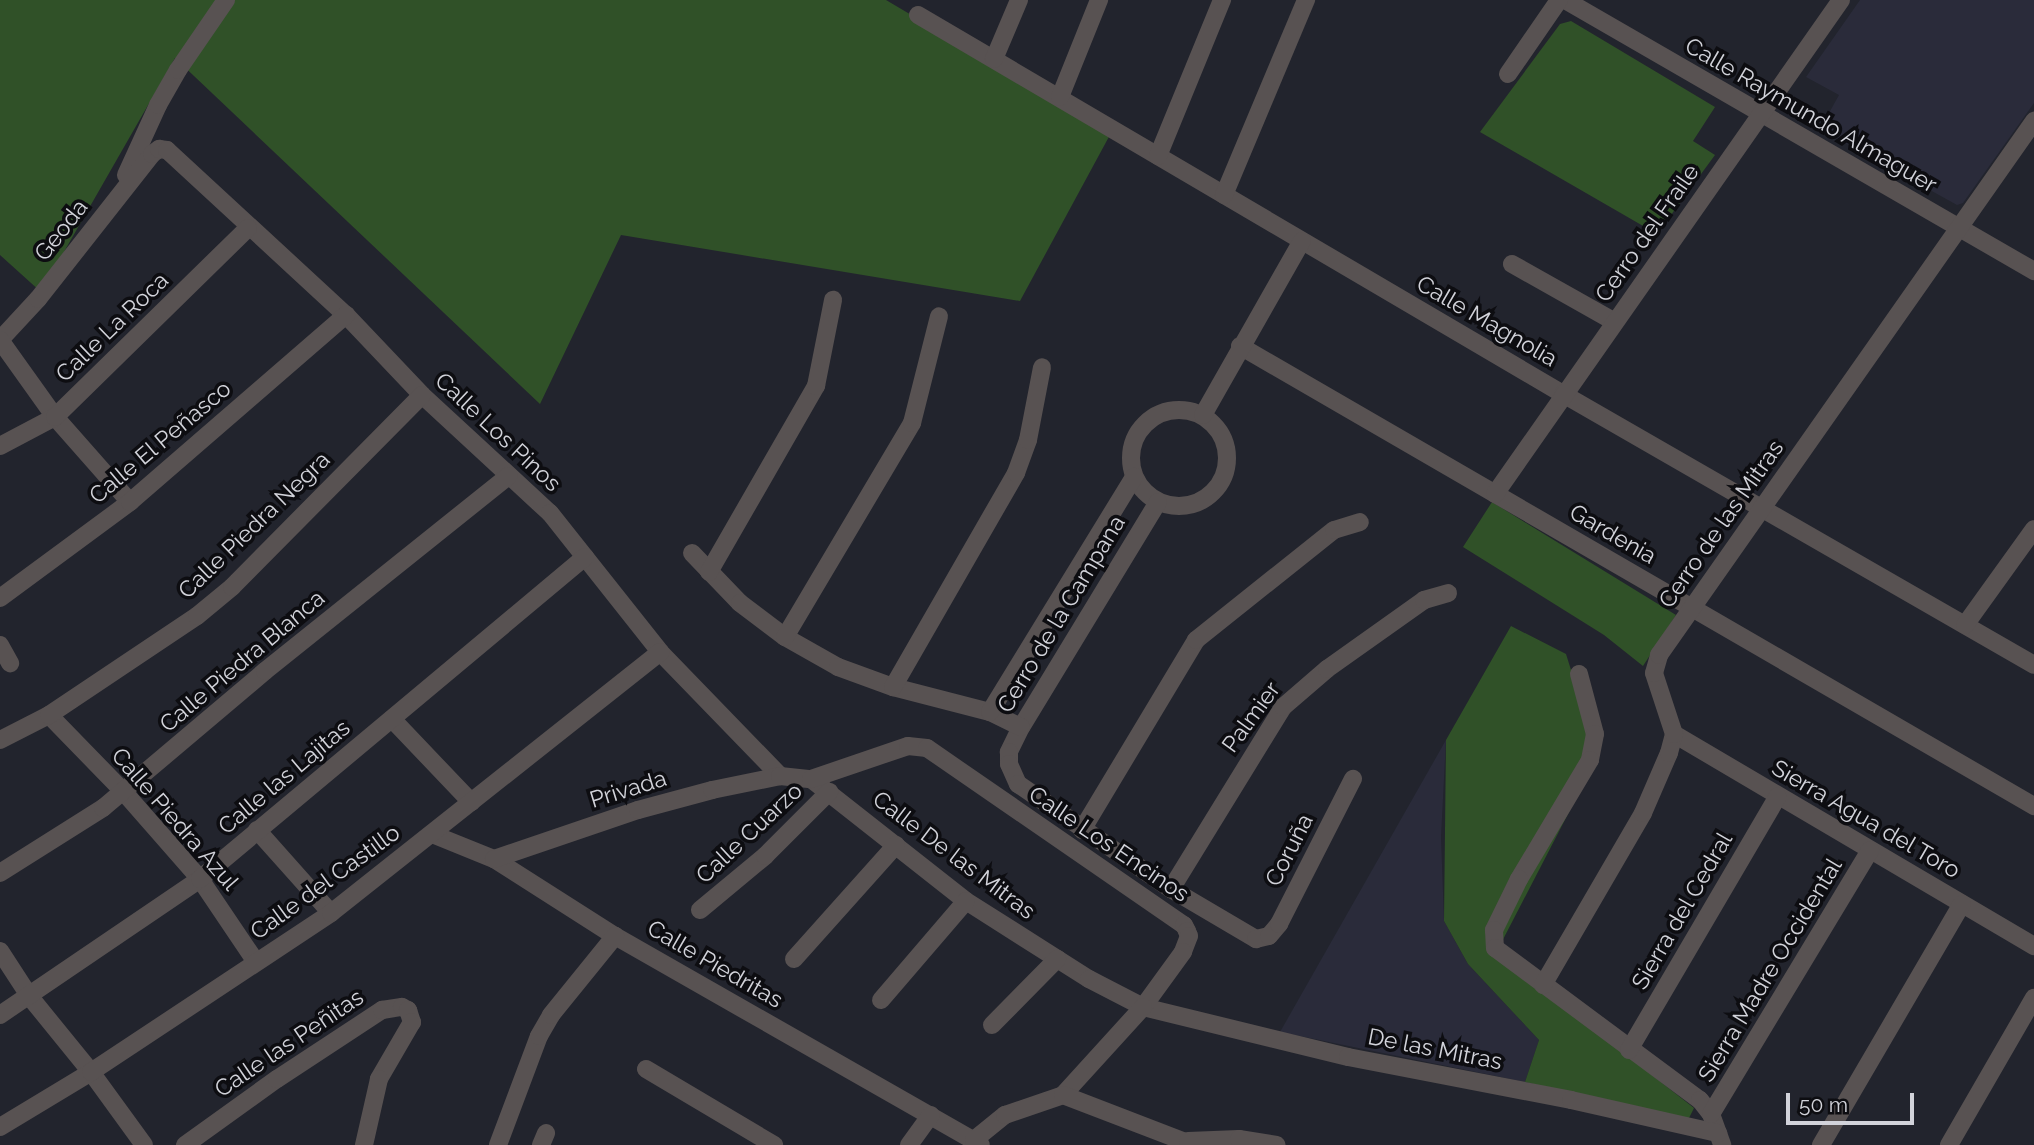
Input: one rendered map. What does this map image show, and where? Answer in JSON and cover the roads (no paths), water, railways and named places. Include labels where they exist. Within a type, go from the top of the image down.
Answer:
[{"type":"street","points":[[115,201],[158,105],[226,0]]},
{"type":"street","points":[[994,59],[1019,0]]},
{"type":"street","points":[[1060,97],[1099,0]]},
{"type":"street","points":[[1158,156],[1222,0]]},
{"type":"street","points":[[1224,195],[1306,0]]},
{"type":"street","points":[[1508,74],[1559,0]]},
{"type":"street","name":"Calle Raymundo Almaguer","points":[[1565,0],[2034,271]]},
{"type":"street","name":"Cerro del Fraile","points":[[1495,494],[1841,0]]},
{"type":"street","name":"Calle Magnolia","points":[[918,15],[1563,394],[2034,664]]},
{"type":"street","name":"Cerro de las Mitras","points":[[1674,734],[1656,684],[1655,666],[1692,609],[2034,121]]},
{"type":"street","name":"Geoda","points":[[0,340],[38,299],[159,149]]},
{"type":"street","name":"Calle Los Pinos","points":[[159,149],[173,154],[248,228],[346,315],[422,395],[550,513],[660,652],[780,776]]},
{"type":"street","name":"Calle La Roca","points":[[0,446],[55,417],[248,228]]},
{"type":"street","points":[[1203,415],[1302,241]]},
{"type":"street","points":[[1512,264],[1615,322]]},
{"type":"street","points":[[709,572],[816,386],[833,300]]},
{"type":"street","name":"Calle El Peñasco","points":[[0,598],[130,502],[346,315]]},
{"type":"street","points":[[785,637],[912,423],[939,316]]},
{"type":"street","points":[[0,340],[55,417],[130,502]]},
{"type":"street","name":"Gardenia","points":[[1240,346],[2034,806]]},
{"type":"street","points":[[893,687],[1016,473],[1028,440],[1042,367]]},
{"type":"street","name":"Calle Piedra Negra","points":[[0,740],[49,715],[197,616],[232,587],[422,395]]},
{"type":"street","points":[[1172,410],[1190,410],[1203,415],[1219,430],[1226,446],[1227,464],[1221,482],[1210,495],[1194,504],[1176,507],[1158,502],[1144,492],[1134,477],[1130,460],[1133,442],[1142,427],[1155,415],[1172,410]]},
{"type":"street","name":"Calle Piedra Blanca","points":[[0,873],[103,808],[265,671],[508,476]]},
{"type":"street","points":[[990,712],[1134,477]]},
{"type":"street","name":"Cerro de la Campana","points":[[1082,830],[1018,784],[1009,764],[1009,752],[1021,727],[1158,502]]},
{"type":"street","points":[[1171,889],[1082,830],[1196,640],[1334,530],[1360,522]]},
{"type":"street","points":[[1965,625],[2034,529]]},
{"type":"street","points":[[692,553],[740,603],[785,637],[838,667],[893,687],[990,712],[1021,727]]},
{"type":"street","name":"Calle las Lajitas","points":[[0,1015],[30,997],[200,878],[585,557]]},
{"type":"street","name":"Palmier","points":[[1171,889],[1283,707],[1327,669],[1424,600],[1448,593]]},
{"type":"street","points":[[0,645],[10,663]]},
{"type":"street","name":"Calle del Castillo","points":[[0,1127],[91,1072],[331,913],[660,652]]},
{"type":"street","points":[[1579,674],[1595,734],[1594,747],[1584,774],[1519,879],[1498,921],[1493,940],[1503,957],[1700,1100],[1711,1114],[1720,1139]]},
{"type":"street","name":"Calle Piedra Azul","points":[[49,715],[123,791],[200,878],[256,962]]},
{"type":"street","points":[[393,719],[471,802]]},
{"type":"street","points":[[1543,985],[1643,813],[1666,761],[1674,734]]},
{"type":"street","name":"Sierra Agua del Toro","points":[[1674,734],[1962,904],[2032,940]]},
{"type":"street","name":"Calle Los Encinos","points":[[811,779],[908,746],[927,748],[1185,925],[1189,936],[1187,944],[1143,1007],[1063,1095]]},
{"type":"street","name":"Privada","points":[[494,859],[665,802],[780,776],[811,779]]},
{"type":"street","name":"Calle De las Mitras","points":[[811,779],[966,901],[1057,959],[1143,1007]]},
{"type":"street","name":"Coruña","points":[[1171,889],[1241,933],[1263,939],[1279,924],[1353,779]]},
{"type":"street","name":"Calle Cuarzo","points":[[700,910],[765,856],[830,792]]},
{"type":"street","name":"Sierra del Cedral","points":[[1629,1050],[1778,796]]},
{"type":"street","points":[[257,830],[331,913]]},
{"type":"street","name":"Calle Piedritas","points":[[432,834],[494,859],[615,936],[978,1143],[1005,1115],[1063,1095]]},
{"type":"street","points":[[794,958],[896,845]]},
{"type":"street","points":[[523,878],[530,847]]},
{"type":"street","name":"Sierra Madre Occidental","points":[[1711,1114],[1870,850]]},
{"type":"street","points":[[881,1000],[966,901]]},
{"type":"street","points":[[1821,1145],[1962,904]]},
{"type":"street","points":[[498,1145],[539,1036],[551,1015],[615,936]]},
{"type":"street","points":[[0,951],[30,997],[91,1072],[144,1145]]},
{"type":"street","points":[[992,1025],[1057,959]]},
{"type":"street","points":[[1949,1145],[2034,998]]},
{"type":"street","name":"Calle las Peñitas","points":[[185,1145],[276,1079],[382,1010],[402,1007],[408,1010],[412,1021],[379,1079],[364,1145]]},
{"type":"street","name":"De las Mitras","points":[[1143,1007],[1348,1058],[1571,1100],[1720,1139]]},
{"type":"street","points":[[646,1069],[774,1145]]},
{"type":"street","points":[[1063,1095],[1191,1143],[1256,1140],[1278,1145]]},
{"type":"street","points":[[909,1145],[931,1115]]}]
